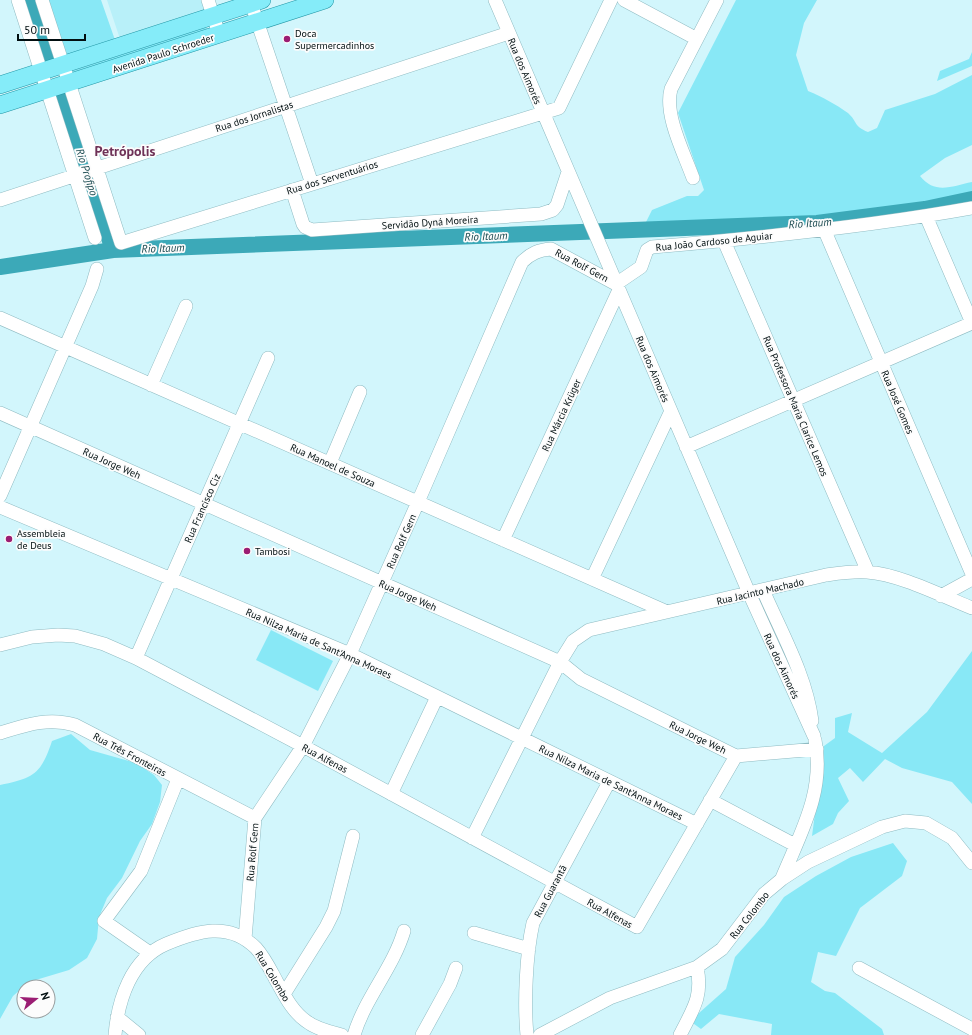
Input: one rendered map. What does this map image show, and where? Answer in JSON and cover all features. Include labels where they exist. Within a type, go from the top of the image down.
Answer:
[{"type":"main road","name":"Avenida Paulo Schroeder","points":[[0,105],[325,0]]},
{"type":"main road","name":"Avenida Paulo Schroeder","points":[[0,85],[63,65],[211,8],[257,2]]},
{"type":"street","points":[[18,0],[96,238]]},
{"type":"street","points":[[42,0],[97,168]]},
{"type":"street","name":"Rua dos Aimorés","points":[[495,0],[749,593],[816,742]]},
{"type":"street","name":"Rua dos Serventuários","points":[[97,168],[121,242],[559,108],[611,0]]},
{"type":"street","points":[[624,0],[697,39]]},
{"type":"street","points":[[693,178],[671,117],[669,98],[671,89],[717,0]]},
{"type":"street","points":[[257,2],[257,22],[312,184]]},
{"type":"street","points":[[211,8],[219,34]]},
{"type":"street","name":"Rua dos Jornalistas","points":[[0,200],[509,33]]},
{"type":"street","name":"Servidão Dyná Moreira","points":[[292,190],[305,227],[312,230],[320,230],[542,214],[553,210],[557,205],[568,172]]},
{"type":"street","name":"Rua João Cardoso de Aguiar","points":[[618,287],[641,267],[647,250],[652,246],[724,241],[926,216],[972,208]]},
{"type":"street","points":[[686,447],[972,323],[926,216]]},
{"type":"street","name":"Rua José Gomes","points":[[824,229],[972,574]]},
{"type":"street","name":"Rua Professora Maria Clarice Lemos","points":[[724,241],[868,572]]},
{"type":"street","name":"Rua Rolf Gern","points":[[245,939],[255,818],[303,746],[350,654],[522,262],[535,252],[550,249],[618,287]]},
{"type":"street","points":[[0,496],[66,347],[92,286],[97,269]]},
{"type":"street","name":"Rua Márcia Krüger","points":[[503,540],[618,287]]},
{"type":"street","points":[[151,385],[186,306]]},
{"type":"street","name":"Rua Manoel de Souza","points":[[0,318],[667,612]]},
{"type":"street","name":"Rua Francisco Ciz","points":[[136,658],[268,358]]},
{"type":"street","points":[[330,463],[360,392]]},
{"type":"street","points":[[592,579],[671,411]]},
{"type":"street","name":"Rua Jorge Weh","points":[[0,413],[560,662],[581,679],[736,756],[816,742]]},
{"type":"street","name":"Rua Nilza Maria de Sant'Anna Moraes","points":[[0,507],[350,654],[697,824]]},
{"type":"street","name":"Rua Jacinto Machado","points":[[472,838],[560,662],[573,641],[589,630],[826,575],[868,572],[899,580],[972,608]]},
{"type":"street","points":[[941,596],[972,579]]},
{"type":"street","name":"Rua dos Aimorés","points":[[763,590],[801,676],[808,696],[816,742],[816,785],[811,806],[806,824],[782,879]]},
{"type":"street","name":"Rua Alfenas","points":[[0,645],[32,637],[58,635],[75,636],[104,644],[136,658],[303,746],[637,927],[697,824]]},
{"type":"street","points":[[391,794],[437,697]]},
{"type":"street","name":"Rua Três Fronteiras","points":[[0,733],[34,722],[64,722],[75,725],[255,818]]},
{"type":"street","points":[[697,824],[736,756]]},
{"type":"street","points":[[150,952],[104,921],[141,871],[178,779]]},
{"type":"street","name":"Rua Guarantã","points":[[527,1035],[526,1008],[529,949],[533,923],[609,782]]},
{"type":"street","points":[[710,800],[796,845]]},
{"type":"street","name":"Rua Colombo","points":[[540,1035],[610,998],[697,967],[722,949],[764,894],[782,879],[808,862],[882,827],[905,821],[926,824],[944,832],[959,845],[972,863]]},
{"type":"street","points":[[284,994],[326,927],[334,911],[353,836]]},
{"type":"street","name":"Rua Colombo","points":[[115,1035],[117,1017],[129,981],[142,960],[150,952],[184,936],[206,930],[229,933],[245,939],[257,949],[264,958],[290,1005],[306,1021],[322,1030],[342,1035]]},
{"type":"street","points":[[354,1035],[359,1020],[399,946],[404,931]]},
{"type":"street","points":[[474,933],[529,949]]},
{"type":"street","points":[[680,1035],[700,991],[697,967]]},
{"type":"street","points":[[422,1035],[450,984],[456,968]]},
{"type":"street","points":[[859,968],[972,1029]]},
{"type":"street","points":[[117,1017],[139,1035]]},
{"type":"shaded area","points":[[44,0],[101,0],[115,40],[67,55],[61,53]]},
{"type":"shaded area","points":[[107,0],[202,0],[207,11],[120,39]]},
{"type":"shaded area","points":[[736,0],[817,0],[804,23],[796,55],[808,91],[829,101],[848,113],[860,128],[868,132],[877,128],[885,110],[935,94],[972,75],[972,145],[945,158],[920,176],[932,186],[944,188],[972,182],[972,196],[897,209],[796,221],[746,224],[671,225],[668,222],[645,224],[652,210],[687,196],[698,196],[704,190],[678,113]]},
{"type":"shaded area","points":[[205,27],[209,30],[73,75],[72,71]]},
{"type":"shaded area","points":[[972,52],[972,66],[937,81],[940,71],[969,59]]},
{"type":"shaded area","points":[[271,630],[333,661],[318,691],[256,660]]},
{"type":"shaded area","points":[[972,651],[972,804],[952,782],[902,768],[885,759],[863,782],[850,768],[838,778],[849,801],[838,813],[833,824],[812,836],[824,746],[835,738],[835,718],[852,713],[848,732],[882,753],[927,712]]},
{"type":"shaded area","points":[[71,734],[90,750],[136,763],[154,775],[162,785],[160,802],[152,824],[140,841],[122,878],[107,898],[99,917],[97,939],[87,958],[69,970],[39,979],[16,979],[16,993],[0,1019],[0,785],[21,780],[35,773],[44,761],[52,741]]},
{"type":"shaded area","points":[[893,843],[907,861],[902,876],[860,908],[836,956],[818,952],[811,982],[825,991],[835,993],[882,1029],[884,1035],[771,1035],[772,1024],[719,1014],[701,1029],[690,1021],[726,989],[735,957],[764,925],[784,897],[816,876],[851,857]]},
{"type":"waterway","name":"Rio Profipo","points":[[31,0],[51,60]]},
{"type":"waterway","name":"Rio Profipo","points":[[61,93],[113,250]]},
{"type":"waterway","name":"Rio Itaum","points":[[0,267],[113,250],[817,223],[925,209],[972,199]]},
{"type":"place","name":"Doca Supermercadinhos","points":[[287,39]]},
{"type":"place","name":"Assembleia de Deus","points":[[9,539]]},
{"type":"place","name":"Tambosi","points":[[247,551]]},
{"type":"district","name":"Petrópolis","points":[[125,151]]}]
